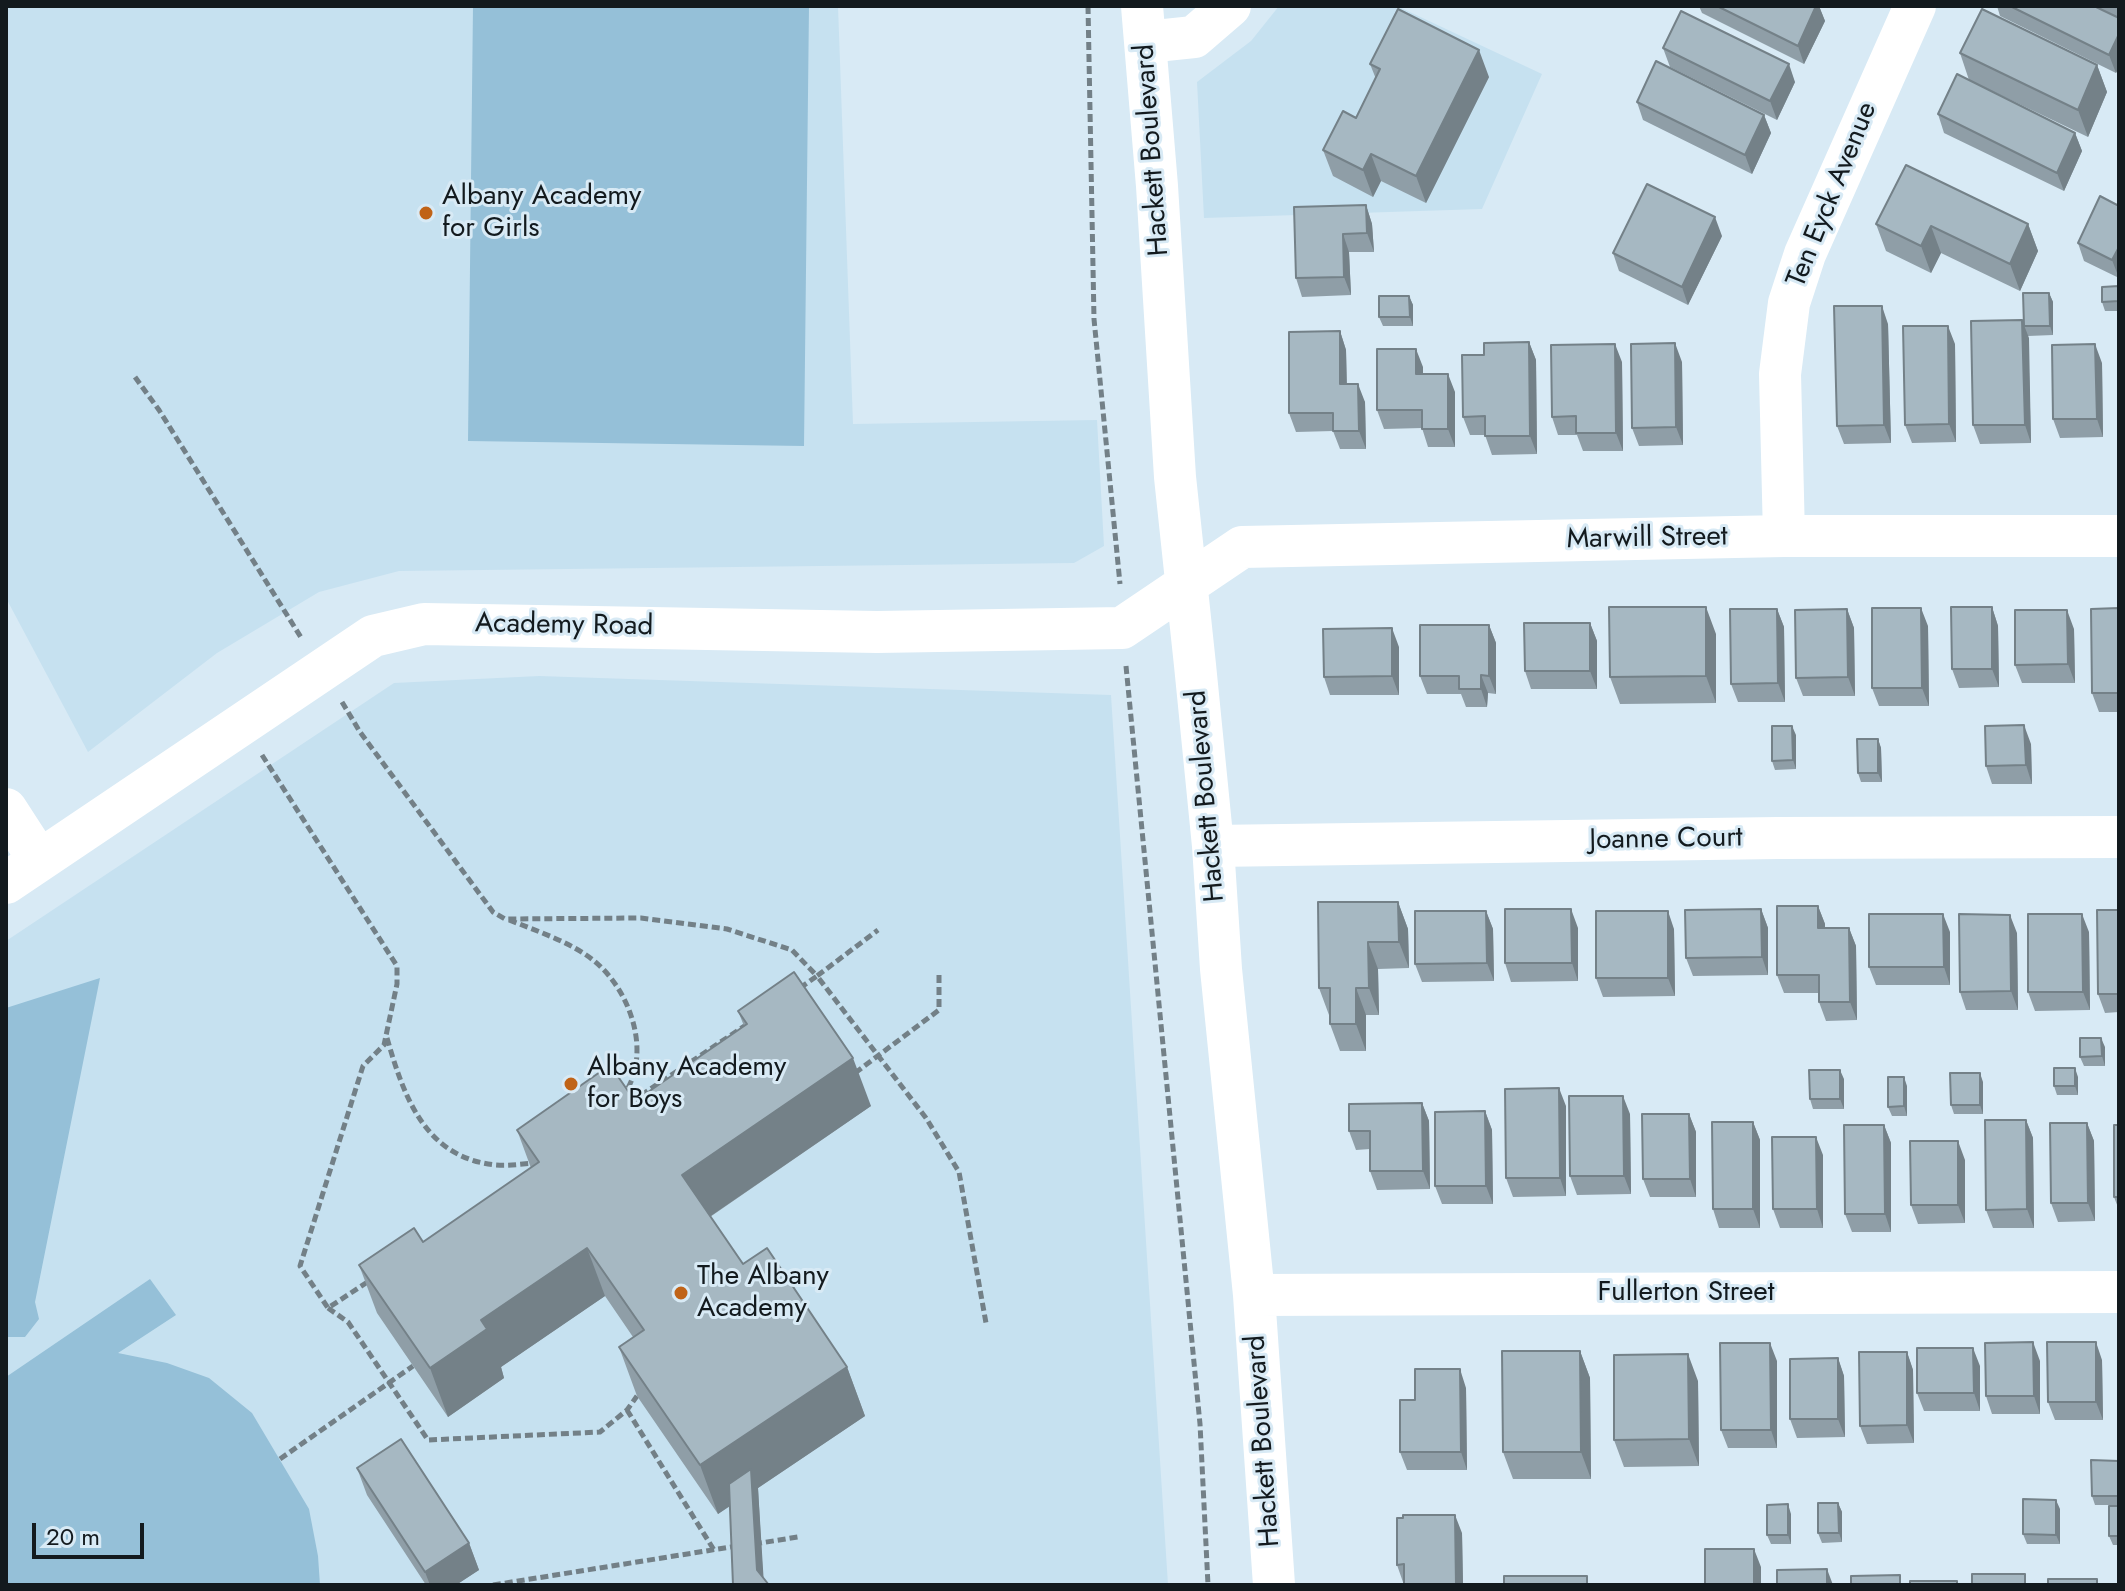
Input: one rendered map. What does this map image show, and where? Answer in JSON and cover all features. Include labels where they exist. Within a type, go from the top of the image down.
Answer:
[{"type":"street","points":[[1144,24],[1194,37],[1230,6]]},
{"type":"street","name":"Ten Eyck Avenue","points":[[1784,536],[1780,374],[1789,303],[1805,254],[1915,6]]},
{"type":"street","name":"Hackett Boulevard","points":[[1144,24],[1175,477],[1254,1295],[1274,1585]]},
{"type":"street","name":"Marwill Street","points":[[1186,586],[1242,547],[1784,536],[2119,536]]},
{"type":"street","points":[[1122,628],[1186,586]]},
{"type":"street","name":"Academy Road","points":[[23,872],[373,636],[424,624],[877,632],[1122,628]]},
{"type":"street","points":[[6,809],[23,872]]},
{"type":"street","name":"Joanne Court","points":[[1213,846],[2119,837]]},
{"type":"street","name":"Fullerton Street","points":[[1254,1295],[2119,1292]]},
{"type":"path","points":[[1088,6],[1094,319],[1200,1424],[1208,1585]]},
{"type":"path","points":[[135,377],[159,410],[360,732],[493,912],[541,932],[593,960],[622,992],[637,1037],[632,1082],[619,1107],[752,1020]]},
{"type":"path","points":[[242,724],[397,966],[397,984],[384,1045],[363,1066],[300,1266],[328,1308],[348,1322],[428,1440],[600,1432],[627,1410],[637,1396]]},
{"type":"path","points":[[505,919],[641,918],[727,929],[792,950],[817,976],[926,1118],[959,1172],[986,1323]]},
{"type":"path","points":[[791,994],[878,930]]},
{"type":"path","points":[[851,1076],[939,1010],[939,972]]},
{"type":"path","points":[[386,1034],[412,1112],[436,1140],[465,1157],[496,1165],[543,1163],[530,1171]]},
{"type":"path","points":[[328,1308],[378,1274]]},
{"type":"path","points":[[280,1459],[413,1366]]},
{"type":"path","points":[[627,1410],[714,1550]]},
{"type":"path","points":[[493,1585],[798,1537]]},
{"type":"shaded area","name":"Albany Academy for Girls","points":[[6,6],[838,6],[853,424],[1097,420],[1104,546],[1074,563],[399,571],[319,592],[217,653],[88,752],[6,598]]},
{"type":"shaded area","points":[[473,6],[809,6],[804,446],[468,441]]},
{"type":"shaded area","points":[[1279,6],[1397,6],[1542,74],[1482,209],[1204,218],[1197,82],[1251,41]]},
{"type":"shaded area","name":"Albany Academy for Boys","points":[[539,676],[1111,695],[1168,1585],[6,1585],[6,941],[394,683]]},
{"type":"shaded area","points":[[100,978],[35,1302],[39,1319],[25,1337],[7,1337],[6,1008]]},
{"type":"shaded area","points":[[150,1279],[176,1315],[118,1353],[167,1363],[209,1378],[252,1413],[309,1509],[320,1585],[6,1585],[6,1377]]},
{"type":"building","points":[[1717,6],[1816,6],[1798,46]]},
{"type":"building","points":[[2010,6],[2094,6],[2119,18],[2119,34],[2109,55]]},
{"type":"building","points":[[1398,9],[1479,50],[1416,176],[1371,154],[1363,170],[1323,150],[1343,111],[1356,118],[1380,69],[1370,64]]},
{"type":"building","points":[[1982,9],[2097,65],[2078,110],[1960,53]]},
{"type":"building","points":[[1681,11],[1789,64],[1770,101],[1663,48]]},
{"type":"building","points":[[1656,61],[1764,115],[1745,155],[1637,102]]},
{"type":"building","points":[[1957,74],[2075,133],[2057,173],[1938,114]]},
{"type":"building","points":[[1906,165],[2028,224],[2010,264],[1931,226],[1921,246],[1876,224]]},
{"type":"building","points":[[1647,184],[1715,217],[1682,287],[1613,253]]},
{"type":"building","points":[[2100,196],[2119,206],[2119,247],[2112,260],[2078,243]]},
{"type":"building","points":[[1366,205],[1367,233],[1343,234],[1344,277],[1296,278],[1294,207]]},
{"type":"building","points":[[2119,286],[2119,301],[2102,302],[2102,287]]},
{"type":"building","points":[[2023,293],[2049,293],[2050,326],[2024,326]]},
{"type":"building","points":[[1379,296],[1409,296],[1410,317],[1379,317]]},
{"type":"building","points":[[1834,306],[1882,306],[1884,425],[1837,426]]},
{"type":"building","points":[[2022,320],[2025,425],[1973,425],[1971,321]]},
{"type":"building","points":[[1903,326],[1948,326],[1949,424],[1905,425]]},
{"type":"building","points":[[1340,331],[1340,384],[1358,384],[1359,431],[1333,431],[1333,413],[1289,413],[1289,332]]},
{"type":"building","points":[[1529,342],[1530,436],[1485,436],[1485,416],[1463,417],[1462,355],[1484,355],[1484,343]]},
{"type":"building","points":[[1675,343],[1676,427],[1632,428],[1631,344]]},
{"type":"building","points":[[1615,344],[1616,433],[1576,433],[1576,416],[1552,417],[1551,345]]},
{"type":"building","points":[[2095,344],[2097,419],[2053,419],[2052,345]]},
{"type":"building","points":[[1377,349],[1416,349],[1416,374],[1448,374],[1448,429],[1422,429],[1422,410],[1377,410]]},
{"type":"building","points":[[1609,607],[1706,607],[1706,676],[1610,677]]},
{"type":"building","points":[[1951,607],[1992,607],[1992,669],[1952,669]]},
{"type":"building","points":[[1872,608],[1921,608],[1922,688],[1872,688]]},
{"type":"building","points":[[2119,608],[2119,693],[2092,693],[2091,609]]},
{"type":"building","points":[[1730,609],[1777,609],[1778,683],[1731,684]]},
{"type":"building","points":[[1847,609],[1848,677],[1796,678],[1795,610]]},
{"type":"building","points":[[2015,610],[2067,610],[2068,664],[2015,665]]},
{"type":"building","points":[[1524,623],[1590,623],[1590,671],[1525,671]]},
{"type":"building","points":[[1420,625],[1489,625],[1489,676],[1481,675],[1481,689],[1459,689],[1459,676],[1420,676]]},
{"type":"building","points":[[1392,628],[1392,676],[1324,677],[1323,629]]},
{"type":"building","points":[[2024,725],[2026,765],[1986,766],[1985,726]]},
{"type":"building","points":[[1772,726],[1792,726],[1793,760],[1772,761]]},
{"type":"building","points":[[1857,739],[1878,739],[1878,773],[1858,773]]},
{"type":"building","points":[[1318,902],[1398,902],[1399,942],[1368,942],[1369,988],[1356,988],[1356,1024],[1330,1024],[1330,988],[1319,988]]},
{"type":"building","points":[[1777,906],[1818,906],[1818,928],[1849,928],[1850,1002],[1819,1002],[1819,975],[1777,975]]},
{"type":"building","points":[[1505,909],[1571,909],[1572,963],[1505,963]]},
{"type":"building","points":[[1761,909],[1762,957],[1686,958],[1685,910]]},
{"type":"building","points":[[2097,910],[2119,910],[2119,994],[2098,994]]},
{"type":"building","points":[[1415,911],[1486,911],[1487,963],[1415,964]]},
{"type":"building","points":[[1596,911],[1668,911],[1668,978],[1596,978]]},
{"type":"building","points":[[1869,914],[1943,914],[1944,967],[1869,967]]},
{"type":"building","points":[[1959,914],[2010,915],[2011,991],[1960,992]]},
{"type":"building","points":[[2028,914],[2082,914],[2083,992],[2028,992]]},
{"type":"building","name":"Albany Academy for Boys","points":[[794,972],[853,1058],[682,1175],[743,1264],[767,1248],[847,1367],[700,1465],[619,1347],[644,1330],[587,1248],[481,1320],[487,1329],[430,1368],[359,1265],[414,1228],[423,1242],[539,1162],[517,1130],[610,1065],[635,1101],[747,1024],[738,1011]]},
{"type":"building","points":[[2080,1038],[2101,1038],[2102,1056],[2080,1057]]},
{"type":"building","points":[[2054,1068],[2075,1068],[2075,1086],[2054,1086]]},
{"type":"building","points":[[1809,1070],[1840,1070],[1840,1099],[1810,1099]]},
{"type":"building","points":[[1950,1073],[1980,1073],[1980,1105],[1951,1105]]},
{"type":"building","points":[[1888,1077],[1904,1077],[1904,1106],[1888,1107]]},
{"type":"building","points":[[1559,1088],[1560,1178],[1506,1178],[1505,1089]]},
{"type":"building","points":[[1569,1096],[1623,1096],[1624,1176],[1570,1176]]},
{"type":"building","points":[[1422,1103],[1423,1171],[1370,1171],[1370,1131],[1349,1131],[1349,1104]]},
{"type":"building","points":[[1485,1111],[1486,1186],[1435,1186],[1435,1112]]},
{"type":"building","points":[[1642,1114],[1689,1114],[1690,1179],[1643,1179]]},
{"type":"building","points":[[1985,1120],[2026,1120],[2027,1209],[1986,1210]]},
{"type":"building","points":[[1712,1122],[1753,1122],[1753,1209],[1713,1209]]},
{"type":"building","points":[[2050,1123],[2087,1123],[2088,1203],[2051,1203]]},
{"type":"building","points":[[1844,1125],[1884,1125],[1885,1214],[1845,1214]]},
{"type":"building","points":[[2114,1125],[2119,1125],[2119,1197],[2114,1197]]},
{"type":"building","points":[[1772,1137],[1816,1137],[1817,1209],[1773,1209]]},
{"type":"building","points":[[1910,1141],[1958,1141],[1958,1205],[1911,1205]]},
{"type":"building","points":[[2033,1342],[2034,1396],[1986,1396],[1985,1343]]},
{"type":"building","points":[[2047,1342],[2096,1342],[2096,1402],[2048,1402]]},
{"type":"building","points":[[1720,1343],[1770,1343],[1771,1430],[1721,1430]]},
{"type":"building","points":[[1917,1348],[1973,1348],[1974,1393],[1917,1393]]},
{"type":"building","points":[[1502,1351],[1580,1351],[1581,1452],[1503,1452]]},
{"type":"building","points":[[1859,1352],[1907,1352],[1907,1425],[1860,1426]]},
{"type":"building","points":[[1688,1354],[1689,1439],[1614,1440],[1614,1355]]},
{"type":"building","points":[[1838,1358],[1838,1419],[1790,1419],[1790,1359]]},
{"type":"building","points":[[1415,1369],[1460,1369],[1461,1452],[1400,1452],[1400,1400],[1415,1400]]},
{"type":"building","points":[[401,1439],[469,1543],[425,1572],[357,1468]]},
{"type":"building","points":[[2091,1460],[2119,1461],[2119,1496],[2092,1496]]},
{"type":"building","points":[[751,1469],[757,1570],[769,1585],[733,1585],[729,1484]]},
{"type":"building","points":[[2023,1499],[2056,1500],[2056,1535],[2023,1534]]},
{"type":"building","points":[[1818,1503],[1838,1503],[1839,1533],[1818,1533]]},
{"type":"building","points":[[1788,1504],[1788,1535],[1767,1535],[1767,1505]]},
{"type":"building","points":[[2109,1506],[2119,1506],[2119,1536],[2109,1536]]},
{"type":"building","points":[[1403,1515],[1455,1515],[1456,1585],[1404,1585],[1404,1564],[1397,1565],[1397,1518],[1403,1518]]},
{"type":"building","points":[[1705,1549],[1754,1549],[1754,1585],[1705,1585]]},
{"type":"building","points":[[1827,1569],[1827,1585],[1777,1585],[1777,1570]]},
{"type":"building","points":[[1972,1574],[2025,1574],[2025,1585],[1972,1585]]},
{"type":"building","points":[[1900,1575],[1900,1585],[1851,1585],[1851,1576]]},
{"type":"building","points":[[1504,1576],[1587,1576],[1587,1585],[1504,1585]]},
{"type":"building","points":[[2048,1579],[2097,1579],[2097,1585],[2048,1585]]},
{"type":"building","points":[[1910,1581],[1957,1581],[1957,1585],[1910,1585]]},
{"type":"place","name":"Albany Academy for Girls","points":[[426,213]]},
{"type":"place","name":"Albany Academy for Boys","points":[[571,1084]]},
{"type":"place","name":"The Albany Academy","points":[[681,1293]]}]
